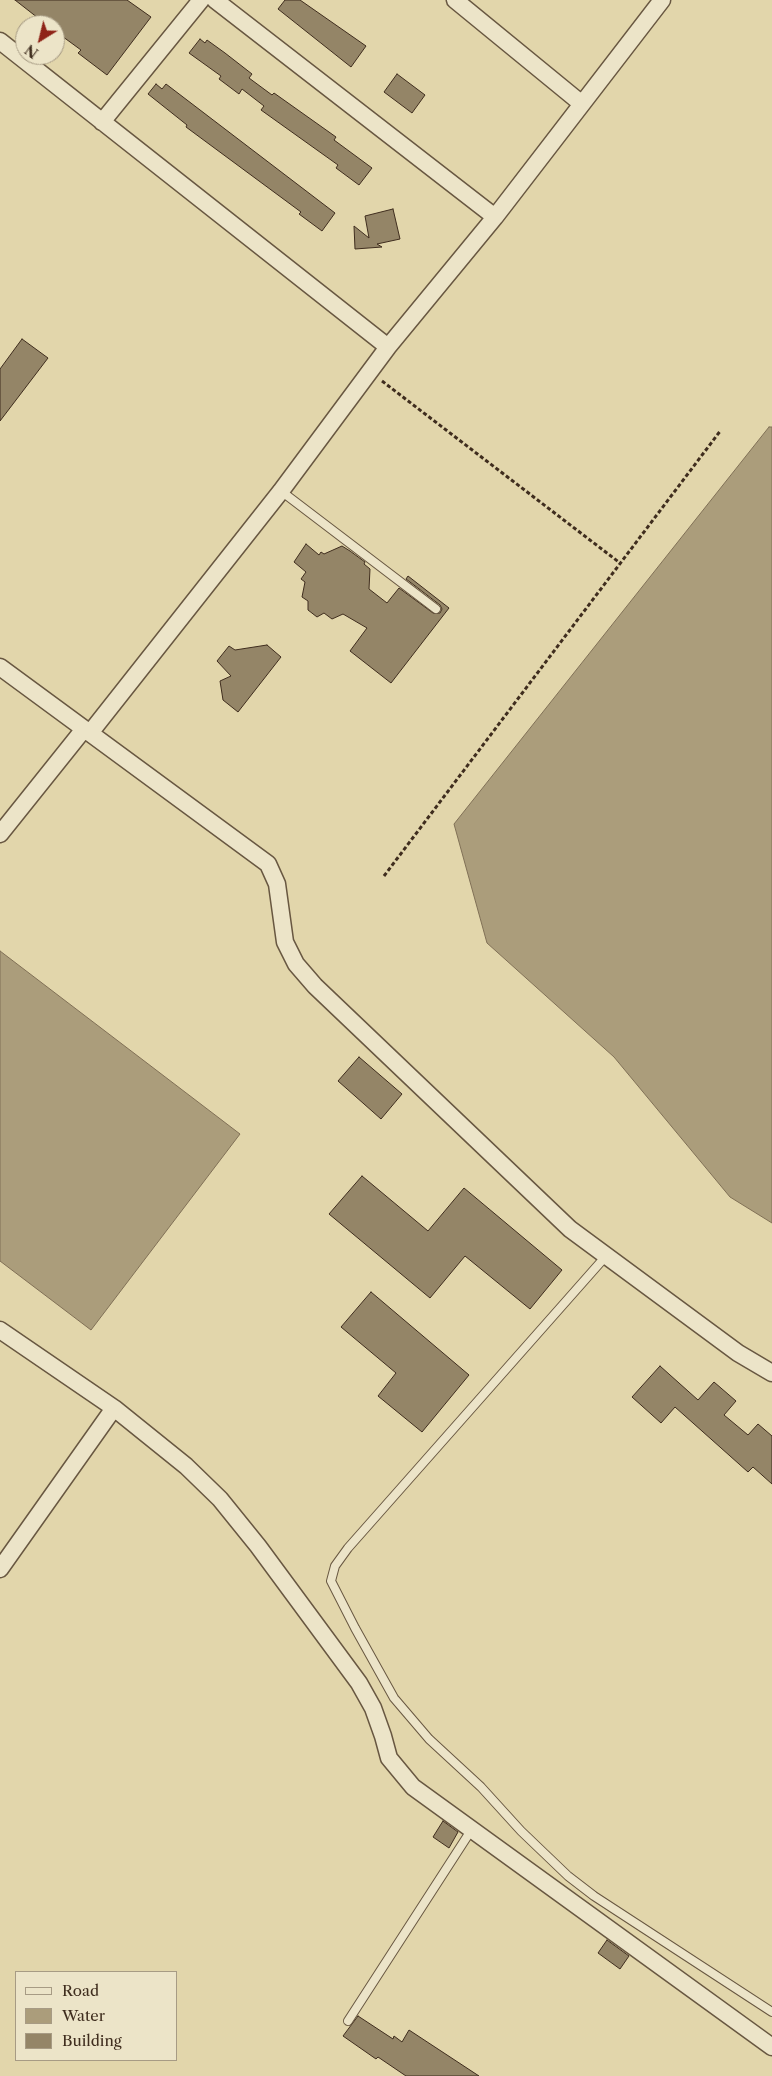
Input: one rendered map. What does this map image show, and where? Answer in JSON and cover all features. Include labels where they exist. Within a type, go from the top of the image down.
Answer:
[{"type":"street","points":[[215,0],[495,217]]},
{"type":"street","points":[[455,0],[582,104]]},
{"type":"street","points":[[0,834],[87,731],[281,491],[388,347],[495,217],[662,0]]},
{"type":"street","points":[[102,122],[192,3]]},
{"type":"street","points":[[0,41],[388,347]]},
{"type":"street","points":[[0,667],[268,864],[277,884],[284,942],[296,964],[315,986],[570,1229],[738,1353],[772,1373]]},
{"type":"street","points":[[0,1330],[114,1408],[186,1466],[220,1499],[258,1546],[359,1683],[373,1708],[384,1736],[389,1758],[413,1787],[772,2047]]},
{"type":"street","points":[[0,1569],[114,1408]]},
{"type":"lane","points":[[281,491],[436,609]]},
{"type":"lane","points":[[606,1256],[348,1548],[335,1566],[331,1581],[354,1628],[394,1698],[429,1739],[481,1787],[521,1831],[568,1876],[594,1896],[772,2012]]},
{"type":"lane","points":[[348,2021],[472,1829]]},
{"type":"path","points":[[370,372],[620,564]]},
{"type":"path","points":[[384,876],[721,430]]},
{"type":"water","points":[[769,427],[772,427],[772,1223],[730,1197],[614,1057],[487,943],[454,824]]},
{"type":"water","points":[[0,951],[240,1134],[91,1330],[0,1261]]},
{"type":"building","points":[[15,0],[127,0],[151,17],[107,75],[78,53],[81,50],[65,38],[65,15],[34,15]]},
{"type":"building","points":[[285,0],[300,0],[366,46],[351,67],[278,9]]},
{"type":"building","points":[[200,39],[205,43],[207,40],[225,53],[252,74],[249,78],[272,95],[274,93],[336,137],[334,140],[372,168],[359,185],[336,168],[338,165],[261,110],[264,106],[242,89],[239,94],[219,79],[221,76],[189,53]]},
{"type":"building","points":[[397,74],[425,95],[412,113],[384,92]]},
{"type":"building","points":[[156,84],[162,89],[166,84],[335,213],[322,231],[299,214],[301,212],[186,127],[187,125],[148,94]]},
{"type":"building","points":[[393,209],[400,239],[377,244],[382,247],[355,249],[354,226],[369,238],[365,216]]},
{"type":"building","points":[[22,339],[48,358],[0,421],[0,369]]},
{"type":"building","points":[[306,544],[319,555],[321,552],[324,554],[342,546],[350,551],[365,562],[364,564],[370,569],[369,589],[387,603],[399,588],[433,613],[440,613],[442,609],[440,605],[406,579],[408,576],[449,608],[391,683],[350,651],[367,628],[343,614],[332,619],[324,613],[317,617],[308,610],[308,601],[302,597],[305,582],[301,579],[306,572],[294,562]]},
{"type":"building","points":[[267,645],[281,657],[238,712],[223,700],[220,681],[231,676],[217,661],[229,646],[235,650]]},
{"type":"building","points":[[359,1057],[402,1094],[381,1119],[338,1081]]},
{"type":"building","points":[[362,1176],[428,1231],[464,1188],[562,1270],[530,1309],[465,1256],[430,1298],[329,1214]]},
{"type":"building","points":[[371,1292],[469,1375],[422,1432],[378,1396],[396,1373],[341,1327]]},
{"type":"building","points":[[660,1366],[698,1400],[714,1382],[736,1401],[724,1415],[748,1435],[758,1424],[772,1436],[772,1484],[753,1467],[748,1472],[675,1407],[661,1423],[632,1397]]},
{"type":"building","points":[[443,1821],[458,1832],[449,1848],[433,1837]]},
{"type":"building","points":[[607,1940],[629,1956],[620,1969],[598,1953]]},
{"type":"building","points":[[358,2016],[393,2039],[394,2036],[402,2042],[409,2030],[479,2076],[406,2076],[378,2057],[376,2059],[343,2036]]}]
